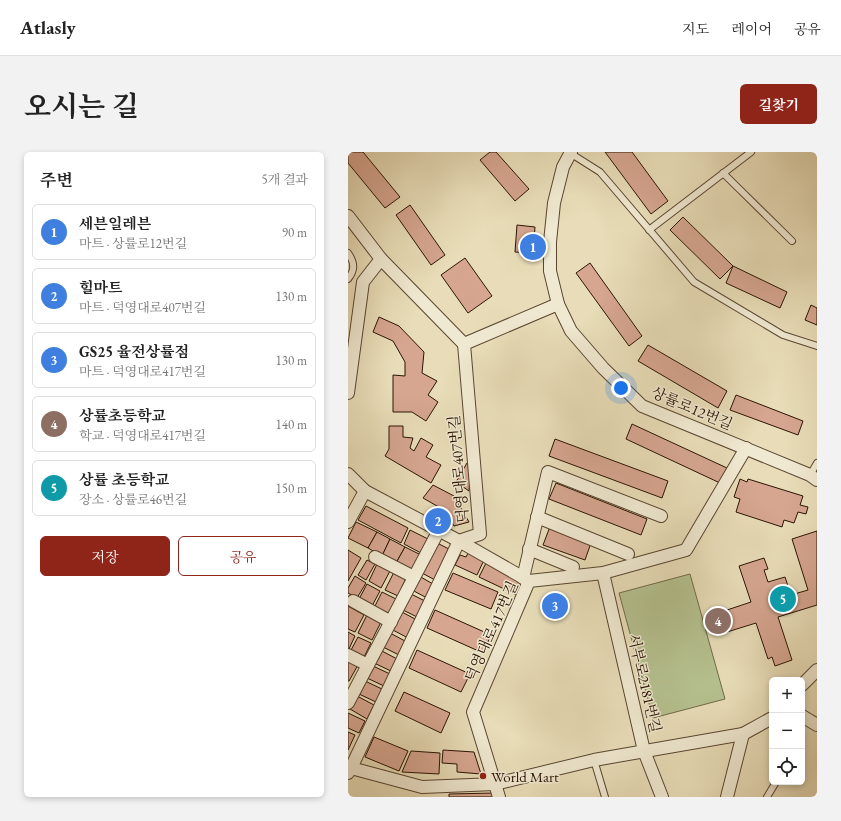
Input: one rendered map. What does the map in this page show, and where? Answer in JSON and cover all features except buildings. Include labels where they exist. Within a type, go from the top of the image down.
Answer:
[{"type":"street","name":"상률로12번길","points":[[571,152],[564,167],[554,203],[550,242],[550,271],[558,304],[571,331],[602,368],[642,406],[814,477]]},
{"type":"street","points":[[348,216],[381,259],[464,344],[558,304]]},
{"type":"street","points":[[348,393],[349,373],[363,282],[381,259]]},
{"type":"street","name":"덕영대로407번길","points":[[350,771],[459,541],[480,534],[464,344]]},
{"type":"street","name":"덕영대로417번길","points":[[499,797],[473,712],[526,580],[603,573],[686,550],[746,448]]},
{"type":"street","points":[[348,474],[365,491],[459,541],[526,580],[530,549],[548,472],[661,516]]},
{"type":"street","points":[[348,522],[365,491]]},
{"type":"street","points":[[537,517],[628,554]]},
{"type":"street","points":[[348,703],[439,530]]},
{"type":"street","points":[[530,549],[573,567]]},
{"type":"street","points":[[375,557],[414,577]]},
{"type":"street","name":"서부로2181번길","points":[[603,573],[644,751],[662,797]]},
{"type":"street","points":[[353,601],[391,622]]},
{"type":"street","points":[[348,655],[368,666]]},
{"type":"street","points":[[805,682],[817,670]]},
{"type":"street","points":[[805,718],[817,725]]},
{"type":"street","points":[[350,771],[422,787],[495,784],[594,760],[743,734],[769,720]]},
{"type":"street","points":[[727,797],[743,734]]},
{"type":"lane","points":[[571,152],[600,172],[694,282],[783,335],[817,346]]},
{"type":"lane","points":[[649,230],[751,152]]},
{"type":"lane","points":[[723,173],[792,241]]},
{"type":"lane","points":[[348,253],[353,261],[354,269],[348,279]]},
{"type":"lane","points":[[814,477],[817,463]]},
{"type":"lane","points":[[594,760],[605,797]]},
{"type":"lane","points":[[767,797],[774,785]]},
{"type":"green space","points":[[690,574],[725,699],[653,718],[619,593]]},
{"type":"place","name":"세븐일레븐","points":[[533,247]]},
{"type":"place","name":"힐마트","points":[[438,521]]},
{"type":"place","name":"상률 초등학교","points":[[783,599]]},
{"type":"place","name":"GS25 율전상률점","points":[[555,606]]},
{"type":"place","name":"상률초등학교","points":[[718,621]]},
{"type":"place","name":"World Mart","points":[[483,776]]}]
